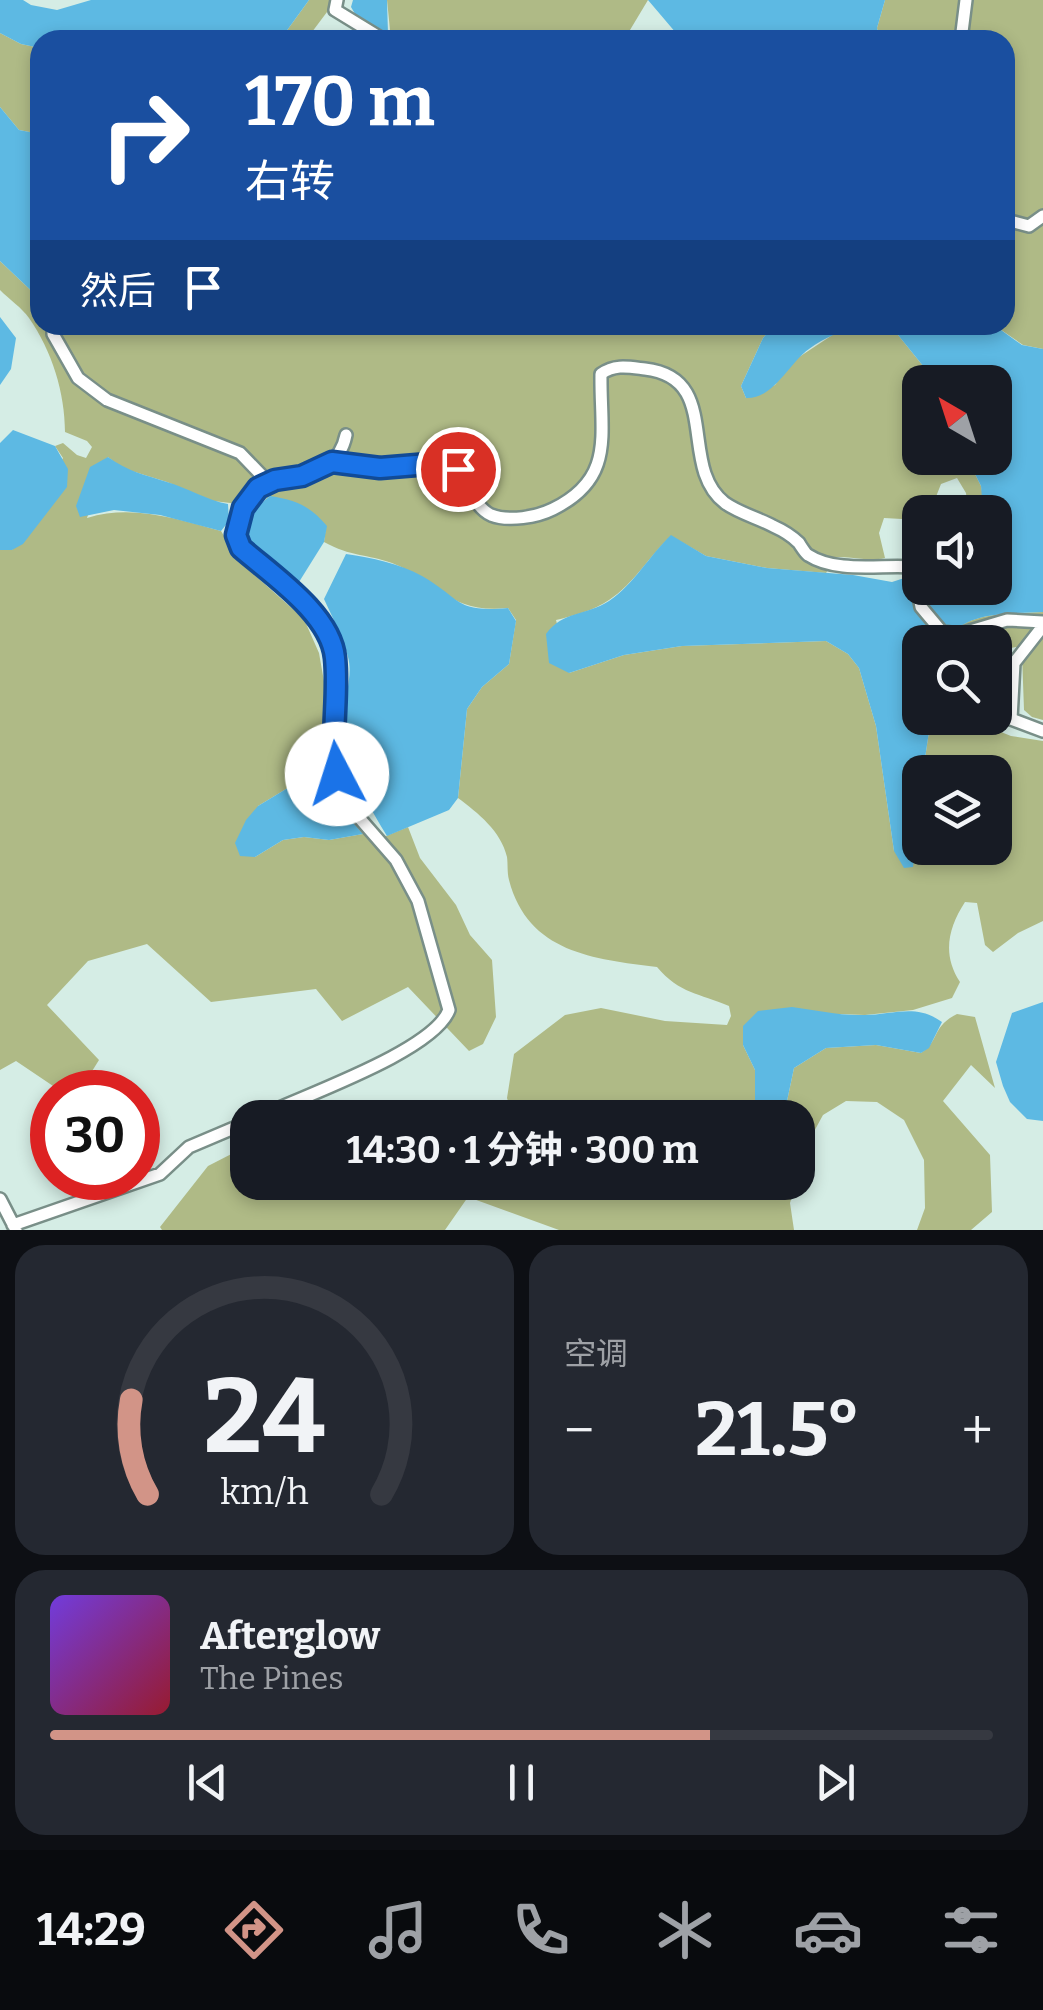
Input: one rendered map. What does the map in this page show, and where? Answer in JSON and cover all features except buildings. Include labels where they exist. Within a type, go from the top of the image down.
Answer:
[{"type":"street","points":[[337,0],[335,10],[368,30]]},
{"type":"street","points":[[962,30],[966,0]]},
{"type":"street","points":[[1015,222],[1028,226],[1043,216]]},
{"type":"street","points":[[54,335],[78,378],[107,400],[240,453],[269,482]]},
{"type":"street","points":[[332,462],[380,468],[441,463],[453,466],[490,514],[542,515],[582,493],[593,478],[600,460],[601,374],[611,367],[662,371],[672,375],[688,396],[696,420],[704,475],[712,491],[726,504],[796,540],[808,555],[874,569],[913,566],[922,607],[942,632],[960,634],[1007,620],[1043,624]]},
{"type":"street","points":[[297,1100],[390,1059],[440,1026],[449,1010],[418,900],[396,860],[355,813],[337,774],[332,746],[335,655],[307,605],[241,548],[236,535],[243,508],[258,488],[302,476],[332,462],[342,452],[346,435]]},
{"type":"street","points":[[1043,624],[1014,662],[1011,718],[1043,731]]},
{"type":"street","points":[[0,1199],[14,1227],[160,1174],[189,1147],[230,1130]]},
{"type":"green space","points":[[309,0],[336,0],[314,30],[287,30]]},
{"type":"green space","points":[[387,0],[648,0],[630,30],[390,30]]},
{"type":"green space","points":[[885,0],[1043,0],[1043,349],[1023,345],[1008,335],[1015,335],[1015,30],[877,28]]},
{"type":"green space","points":[[0,33],[30,46],[30,132],[19,130],[0,107]]},
{"type":"green space","points":[[0,261],[30,290],[30,320],[0,290]]},
{"type":"green space","points":[[39,335],[766,335],[741,386],[746,398],[775,385],[793,361],[832,335],[898,335],[922,365],[902,365],[902,475],[976,475],[983,495],[966,495],[957,478],[941,484],[937,495],[902,495],[902,519],[884,518],[879,533],[885,558],[836,557],[826,573],[767,568],[706,556],[671,536],[634,578],[603,604],[556,620],[569,673],[624,655],[682,646],[826,641],[848,654],[859,668],[876,726],[894,851],[902,848],[902,865],[1012,865],[1012,755],[926,755],[928,735],[1008,735],[1043,741],[1043,921],[993,952],[985,945],[977,903],[965,902],[949,942],[951,962],[960,982],[952,998],[913,1010],[838,1014],[743,1045],[755,1070],[755,1100],[508,1100],[514,1054],[565,1015],[601,1008],[665,1021],[727,1025],[731,1016],[729,1006],[682,988],[657,967],[587,955],[548,937],[531,923],[518,904],[500,839],[481,816],[458,798],[467,709],[482,687],[509,664],[516,620],[508,608],[488,609],[458,601],[392,563],[324,542],[326,526],[270,496],[257,506],[213,501],[122,468],[108,457],[87,518],[138,513],[221,531],[240,562],[304,619],[319,653],[326,693],[320,750],[309,754],[291,786],[258,806],[255,857],[283,840],[386,836],[408,827],[420,858],[456,905],[470,935],[492,960],[496,1017],[483,1044],[469,1051],[408,987],[342,1021],[316,989],[211,1002],[147,944],[88,961],[47,1005],[99,1060],[93,1070],[30,1070],[16,1061],[0,1070],[0,550],[12,550],[63,458],[55,446],[63,443],[86,458],[92,447],[65,432],[56,373]]},
{"type":"green space","points":[[1043,612],[1043,720],[1024,710],[1022,654],[1012,648],[1012,625],[963,625],[1004,614]]},
{"type":"green space","points":[[957,1014],[975,1017],[995,1088],[971,1065],[943,1101],[990,1155],[992,1212],[971,1230],[917,1230],[925,1208],[924,1160],[904,1120],[877,1102],[846,1101],[823,1115],[815,1130],[815,1100],[787,1100],[794,1068],[826,1048],[876,1045],[921,1053]]},
{"type":"green space","points":[[230,1155],[230,1200],[466,1200],[445,1230],[162,1230],[160,1227],[208,1166]]},
{"type":"green space","points":[[476,1200],[791,1200],[794,1230],[559,1230]]},
{"type":"water","points":[[0,0],[23,0],[57,10],[91,0],[309,0],[287,30],[30,30],[30,46],[0,33]]},
{"type":"water","points":[[353,0],[387,0],[388,30],[361,24],[351,7]]},
{"type":"water","points":[[648,0],[885,0],[878,30],[674,30]]},
{"type":"water","points":[[0,107],[19,130],[30,132],[30,290],[0,261]]},
{"type":"water","points":[[0,317],[16,338],[11,369],[0,385]]},
{"type":"water","points":[[834,335],[801,355],[765,393],[746,398],[741,386],[763,338]]},
{"type":"water","points":[[898,335],[1008,335],[1022,345],[1043,349],[1043,612],[989,616],[963,625],[902,625],[902,735],[928,735],[926,755],[902,755],[902,865],[894,851],[876,726],[859,668],[848,654],[826,641],[682,646],[624,655],[569,673],[549,663],[546,634],[553,626],[609,601],[671,535],[706,556],[767,568],[892,582],[902,579],[902,605],[1012,605],[1012,495],[982,495],[976,475],[1012,475],[1012,365],[922,365]]},
{"type":"water","points":[[13,430],[55,446],[68,469],[67,487],[23,544],[12,550],[0,550],[0,443]]},
{"type":"water","points":[[108,457],[136,472],[228,504],[229,521],[221,531],[160,515],[114,510],[80,517],[76,506],[90,467]]},
{"type":"water","points":[[270,496],[302,505],[327,526],[324,542],[299,582],[261,554],[247,534],[255,510]]},
{"type":"water","points":[[346,554],[413,571],[467,606],[508,608],[516,621],[509,664],[482,687],[467,709],[458,798],[449,810],[387,836],[362,791],[352,763],[345,711],[349,664],[324,599]]},
{"type":"water","points":[[320,750],[339,803],[363,834],[329,840],[283,840],[255,857],[240,856],[235,843],[246,820],[258,806],[291,786],[309,754]]},
{"type":"water","points":[[1043,1002],[1043,1121],[1027,1119],[1010,1102],[996,1062],[1012,1013]]},
{"type":"water","points":[[792,1007],[855,1015],[914,1011],[942,1022],[929,1048],[921,1053],[876,1045],[826,1048],[794,1068],[787,1100],[755,1100],[755,1070],[743,1045],[743,1026],[758,1011]]},
{"type":"route","points":[[337,774],[332,746],[335,655],[307,605],[241,548],[236,535],[243,508],[258,488],[269,482],[302,476],[332,462],[380,468],[441,463],[458,469]]}]
